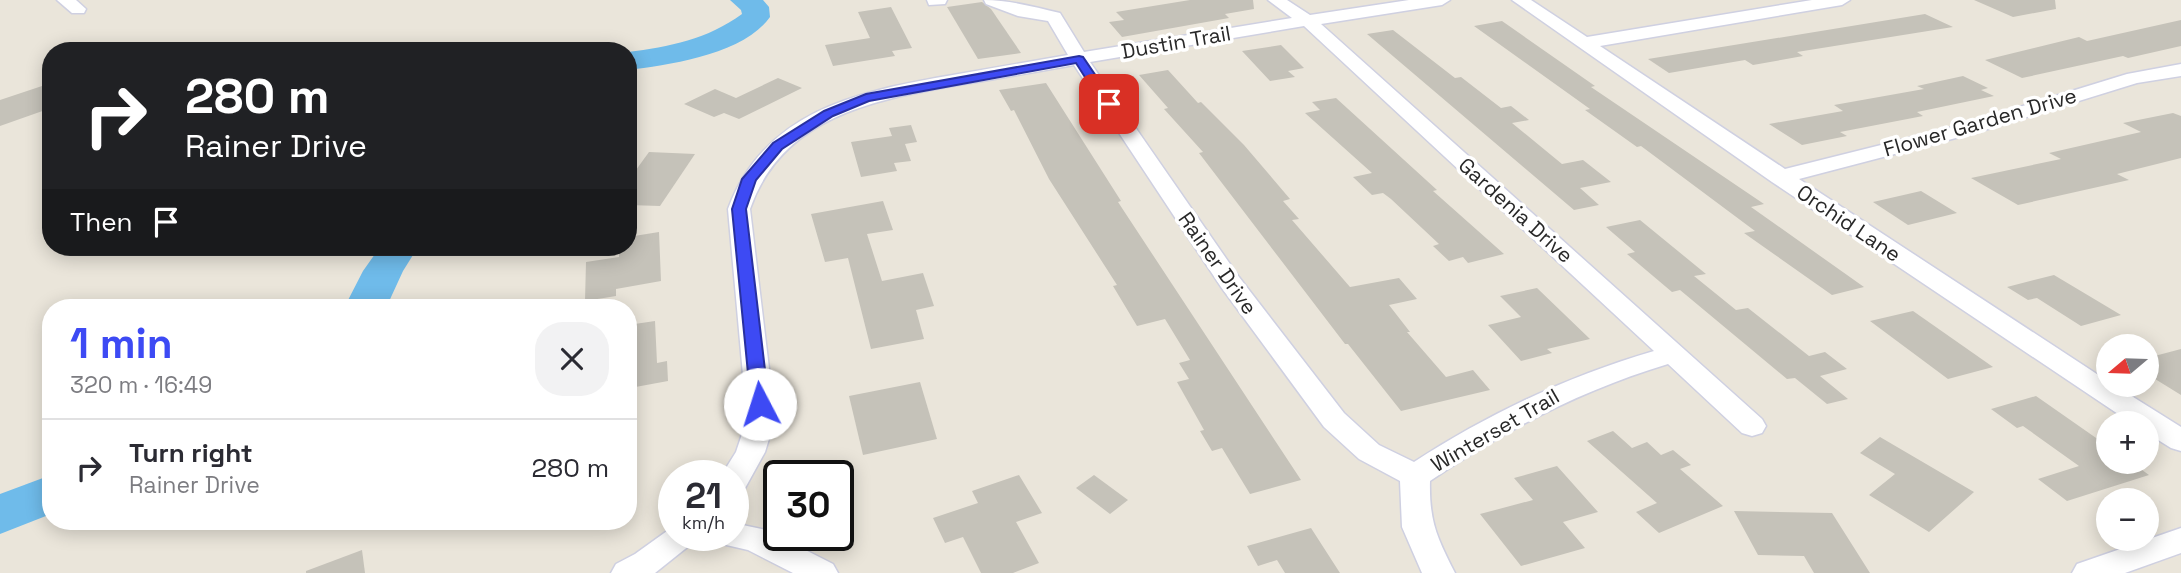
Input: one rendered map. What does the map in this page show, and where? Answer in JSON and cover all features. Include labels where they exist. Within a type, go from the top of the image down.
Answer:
[{"type":"street","points":[[992,0],[1024,12],[1055,9]]},
{"type":"street","name":"Gardenia Drive","points":[[1276,0],[1309,22],[1752,426]]},
{"type":"street","name":"Dustin Trail","points":[[745,460],[761,419],[739,209],[743,191],[761,163],[802,128],[829,113],[866,98],[1195,38],[1442,0]]},
{"type":"street","name":"Orchid Lane","points":[[1520,0],[2025,341],[2181,441]]},
{"type":"street","points":[[1583,43],[1842,0]]},
{"type":"street","name":"Rainer Drive","points":[[1055,9],[1079,59],[1230,282],[1334,419],[1368,452],[1415,476]]},
{"type":"street","name":"Flower Garden Drive","points":[[1780,177],[1968,129],[2134,78],[2181,70]]},
{"type":"street","name":"Winterset Trail","points":[[1439,573],[1423,549],[1414,521],[1415,476],[1448,453],[1563,391],[1619,369],[1673,354]]},
{"type":"street","points":[[749,538],[822,573]]},
{"type":"street","points":[[2088,573],[2181,540]]},
{"type":"street","points":[[627,573],[661,551]]},
{"type":"building","points":[[1190,0],[1253,0],[1254,9],[1225,14],[1229,18],[1122,37],[1109,22],[1124,20],[1116,12]]},
{"type":"building","points":[[1974,0],[2055,0],[2056,9],[2013,17]]},
{"type":"building","points":[[982,2],[991,9],[1021,53],[978,59],[947,7]]},
{"type":"building","points":[[891,7],[912,48],[892,51],[895,56],[833,66],[825,45],[870,38],[858,12]]},
{"type":"building","points":[[1925,14],[1953,27],[1797,52],[1803,56],[1753,65],[1745,60],[1669,73],[1648,59]]},
{"type":"building","points":[[2181,20],[2181,46],[2128,58],[2123,56],[2022,78],[1985,60],[2079,37],[2087,41]]},
{"type":"building","points":[[1502,21],[1595,86],[1591,87],[1764,204],[1751,207],[1864,287],[1832,295],[1744,233],[1755,231],[1641,146],[1637,147],[1585,110],[1590,109],[1474,26]]},
{"type":"building","points":[[1393,30],[1455,78],[1461,77],[1501,108],[1511,106],[1529,120],[1512,123],[1562,164],[1583,160],[1611,182],[1580,188],[1599,205],[1574,210],[1367,34]]},
{"type":"building","points":[[1281,45],[1304,68],[1288,71],[1295,77],[1270,81],[1242,51]]},
{"type":"building","points":[[1168,70],[1198,103],[1201,102],[1244,145],[1290,199],[1283,201],[1299,219],[1292,220],[1350,287],[1399,278],[1417,299],[1389,305],[1410,332],[1407,332],[1446,377],[1473,370],[1490,390],[1401,411],[1348,344],[1345,344],[1199,153],[1203,152],[1164,109],[1168,108],[1139,75]]},
{"type":"building","points":[[1963,76],[1988,88],[1981,90],[1994,96],[1917,112],[1923,116],[1840,132],[1847,136],[1802,145],[1769,124],[1843,111],[1834,105],[1924,89],[1917,86]]},
{"type":"building","points":[[778,78],[802,88],[739,119],[724,113],[714,117],[684,104],[715,89],[736,98]]},
{"type":"building","points":[[1046,83],[1121,201],[1118,202],[1301,480],[1250,494],[1222,448],[1212,451],[1200,431],[1204,430],[1177,382],[1189,379],[1179,363],[1190,360],[1165,319],[1137,326],[1113,286],[1117,285],[1049,179],[1014,110],[1011,111],[999,90]]},
{"type":"building","points":[[42,86],[42,111],[0,126],[0,100]]},
{"type":"building","points":[[1336,98],[1437,190],[1433,191],[1504,254],[1468,263],[1463,257],[1449,261],[1433,246],[1439,244],[1391,199],[1383,193],[1372,195],[1353,177],[1372,173],[1305,113],[1320,110],[1312,102]]},
{"type":"building","points":[[2173,113],[2181,116],[2181,158],[2117,174],[2129,180],[2018,205],[1971,178],[2061,159],[2049,153],[2141,132],[2123,123]]},
{"type":"building","points":[[911,125],[917,142],[905,144],[911,161],[894,163],[897,171],[861,177],[851,142],[892,136],[889,128]]},
{"type":"building","points":[[649,152],[695,154],[660,206],[637,205],[637,169]]},
{"type":"building","points":[[1921,191],[1957,213],[1908,225],[1873,202]]},
{"type":"building","points":[[883,201],[893,230],[867,234],[882,281],[923,273],[934,306],[916,310],[924,339],[871,349],[848,258],[825,262],[811,214]]},
{"type":"building","points":[[1640,220],[1706,274],[1694,276],[1736,310],[1748,308],[1809,356],[1825,352],[1847,369],[1820,376],[1848,399],[1827,404],[1795,378],[1787,379],[1680,290],[1672,292],[1627,254],[1635,252],[1606,227]]},
{"type":"building","points":[[659,232],[661,281],[616,289],[616,296],[585,299],[586,262],[619,256],[637,256],[637,236]]},
{"type":"building","points":[[2054,275],[2121,315],[2081,326],[2037,298],[2028,300],[2007,287]]},
{"type":"building","points":[[1537,288],[1590,339],[1547,349],[1552,353],[1521,361],[1488,325],[1521,317],[1500,296]]},
{"type":"building","points":[[1913,311],[1993,367],[1948,379],[1870,321]]},
{"type":"building","points":[[655,321],[657,363],[667,361],[668,381],[637,387],[637,324]]},
{"type":"building","points":[[2181,349],[2181,395],[2160,382],[2160,355]]},
{"type":"building","points":[[920,382],[937,439],[863,455],[849,396]]},
{"type":"building","points":[[2036,396],[2096,438],[2096,474],[2149,475],[2108,488],[2096,488],[2096,492],[2067,501],[2038,479],[2079,466],[2023,426],[2017,428],[1991,409]]},
{"type":"building","points":[[1613,431],[1632,448],[1647,442],[1661,455],[1673,450],[1691,465],[1680,469],[1723,506],[1659,533],[1636,512],[1657,503],[1587,441]]},
{"type":"building","points":[[1880,437],[1974,492],[1929,532],[1869,495],[1895,474],[1860,453]]},
{"type":"building","points":[[1557,466],[1598,512],[1563,522],[1585,548],[1521,566],[1480,514],[1533,500],[1514,478]]},
{"type":"building","points":[[1019,475],[1042,513],[1016,522],[1039,563],[1013,573],[981,573],[963,537],[945,543],[933,518],[978,503],[972,491]]},
{"type":"building","points":[[1094,475],[1128,500],[1110,514],[1076,488]]},
{"type":"building","points":[[1734,511],[1832,513],[1870,573],[1814,573],[1804,556],[1758,555]]},
{"type":"building","points":[[1311,528],[1340,573],[1285,573],[1277,560],[1258,566],[1247,546]]},
{"type":"building","points":[[362,550],[365,573],[306,573],[306,571]]},
{"type":"waterway","points":[[637,60],[679,53],[727,36],[756,17],[755,7],[744,0]]},
{"type":"waterway","points":[[369,299],[393,256]]},
{"type":"waterway","points":[[0,515],[42,497]]},
{"type":"route","points":[[760,404],[739,209],[749,179],[778,146],[829,113],[866,98],[1079,59],[1109,104]]}]
